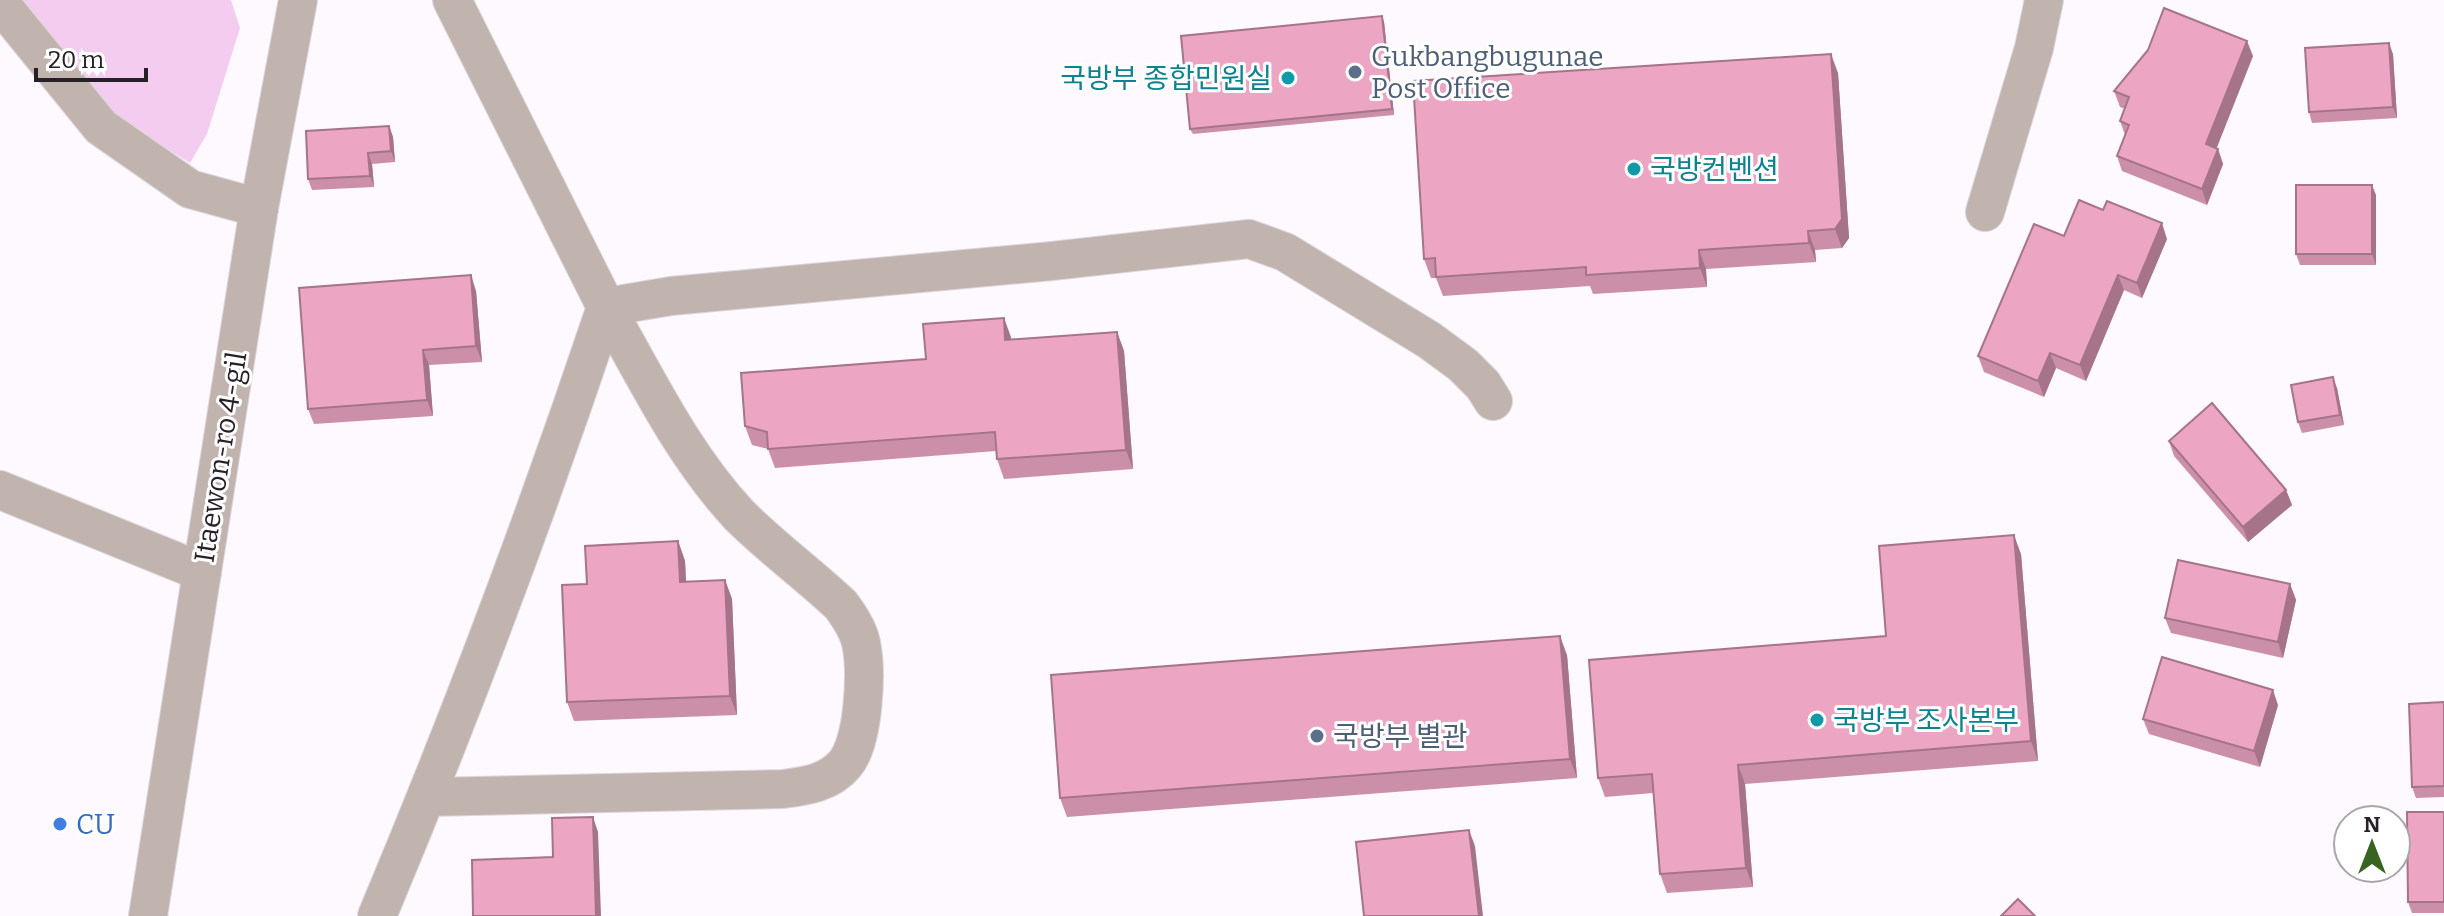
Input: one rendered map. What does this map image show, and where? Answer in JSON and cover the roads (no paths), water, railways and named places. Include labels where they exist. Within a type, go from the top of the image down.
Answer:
[{"type":"street","name":"Itaewon-ro 4-gil","points":[[148,916],[259,208],[298,0]]},
{"type":"street","points":[[427,797],[783,789],[829,778],[845,764],[856,745],[861,723],[861,644],[853,623],[841,605],[739,515],[682,441],[606,307],[452,0]]},
{"type":"street","points":[[1985,212],[2034,48],[2044,0]]},
{"type":"street","points":[[0,3],[101,127],[190,189],[259,208]]},
{"type":"street","points":[[606,307],[671,296],[1052,261],[1249,239],[1285,252],[1429,340],[1463,365],[1483,385],[1493,401]]},
{"type":"street","points":[[377,916],[427,797],[558,452],[606,307]]},
{"type":"street","points":[[0,490],[202,572]]},
{"type":"place","name":"Gukbangbugunae Post Office","points":[[1355,72]]},
{"type":"place","name":"국방부 종합민원실","points":[[1288,78]]},
{"type":"place","name":"국방컨벤션","points":[[1634,169]]},
{"type":"place","name":"국방부 조사본부","points":[[1817,720]]},
{"type":"place","name":"국방부 별관","points":[[1317,736]]},
{"type":"place","name":"CU","points":[[60,824]]}]
